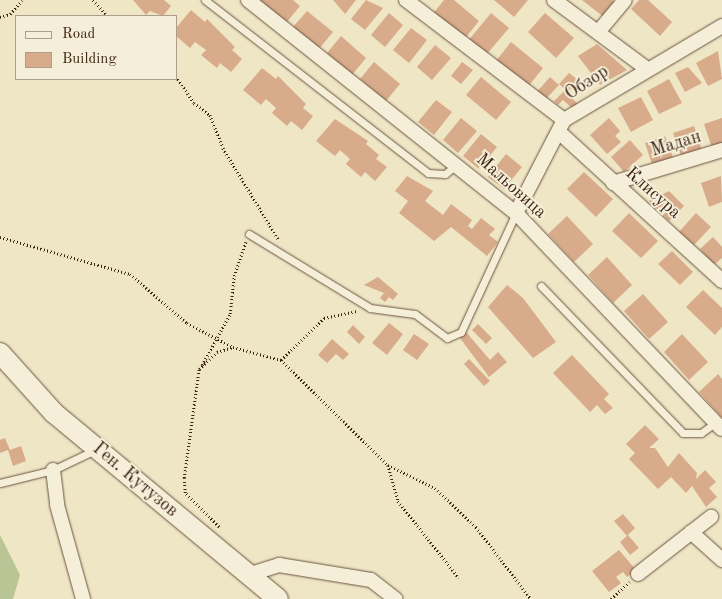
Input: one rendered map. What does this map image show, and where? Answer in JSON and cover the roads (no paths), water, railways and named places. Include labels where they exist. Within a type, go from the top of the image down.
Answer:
[{"type":"street","name":"Мальовица","points":[[248,0],[458,163],[516,213],[719,425]]},
{"type":"street","name":"Клисура","points":[[406,0],[561,126],[612,182],[722,281]]},
{"type":"street","points":[[554,0],[599,31],[646,68]]},
{"type":"street","points":[[599,31],[625,0]]},
{"type":"street","name":"Обзор","points":[[516,213],[561,126],[646,68],[722,26]]},
{"type":"street","name":"Мадан","points":[[612,182],[722,150]]},
{"type":"street","name":"Ген. Кутузов","points":[[0,353],[54,413],[278,599]]},
{"type":"street","points":[[53,470],[57,505],[83,599]]},
{"type":"street","points":[[638,574],[711,517]]},
{"type":"street","points":[[691,532],[722,560]]},
{"type":"street","points":[[248,574],[279,565],[371,580],[395,599]]},
{"type":"lane","points":[[205,0],[428,173],[445,174],[458,163]]},
{"type":"lane","points":[[249,234],[370,308],[415,314],[447,338],[461,332],[516,213]]},
{"type":"lane","points":[[541,286],[683,433],[701,433],[719,425]]},
{"type":"lane","points":[[0,483],[53,470],[98,449]]}]
